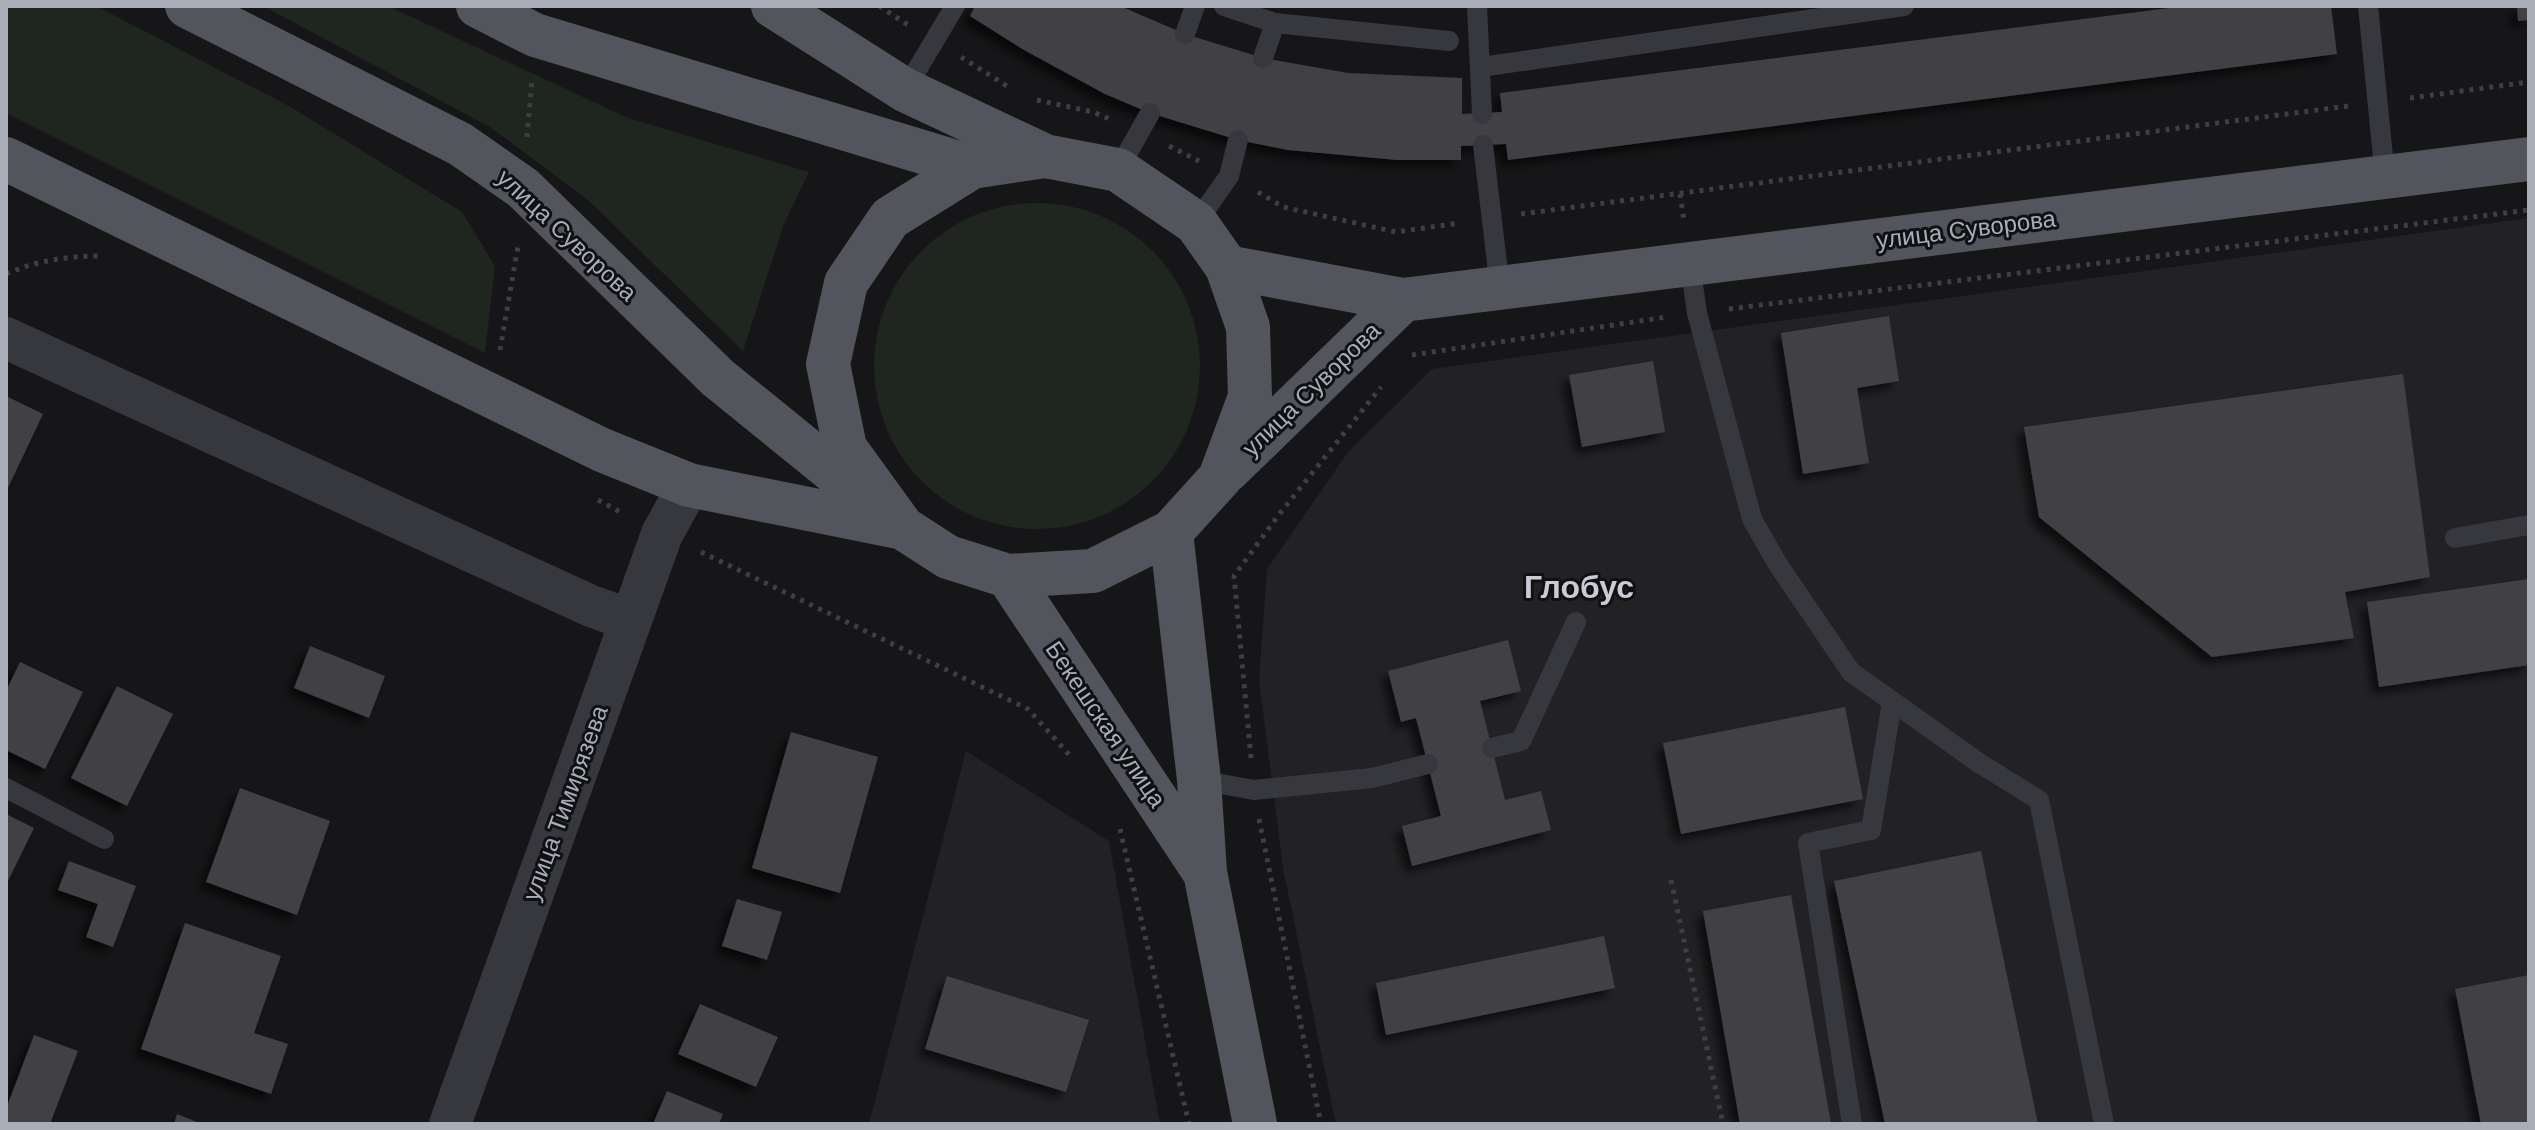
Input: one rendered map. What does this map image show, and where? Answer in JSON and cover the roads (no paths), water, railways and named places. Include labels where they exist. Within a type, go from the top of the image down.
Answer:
[{"type":"main road","name":"улица Суворова","points":[[187,6],[460,144],[523,188],[718,378],[903,528],[948,557],[1008,576]]},
{"type":"main road","points":[[478,6],[535,35],[972,167]]},
{"type":"main road","points":[[773,6],[905,90],[1045,156],[1118,170],[1196,223],[1227,267],[1248,327],[1250,397],[1220,478]]},
{"type":"main road","points":[[903,528],[845,448],[828,364],[846,283],[890,218],[972,167],[1045,156]]},
{"type":"main road","points":[[6,159],[602,450],[689,485],[903,528]]},
{"type":"main road","name":"улица Суворова","points":[[1227,267],[1403,300],[2529,159]]},
{"type":"main road","name":"улица Суворова","points":[[1171,532],[1220,478],[1403,300]]},
{"type":"main road","points":[[1008,576],[1093,571],[1171,532]]},
{"type":"main road","name":"Бекешская улица","points":[[1171,532],[1199,780],[1205,872],[1255,1124]]},
{"type":"main road","name":"Бекешская улица","points":[[1008,576],[1205,872]]},
{"type":"street","points":[[6,338],[591,606],[630,620]]},
{"type":"street","name":"улица Тимирязева","points":[[450,1124],[662,534],[689,485]]},
{"type":"lane","points":[[905,90],[955,6]]},
{"type":"lane","points":[[1185,34],[1195,6]]},
{"type":"lane","points":[[1224,6],[1275,23],[1449,41]]},
{"type":"lane","points":[[1477,6],[1482,114]]},
{"type":"lane","points":[[1481,67],[1904,6]]},
{"type":"lane","points":[[2368,6],[2385,177]]},
{"type":"lane","points":[[1263,58],[1275,23]]},
{"type":"lane","points":[[1118,170],[1150,113]]},
{"type":"lane","points":[[1196,223],[1229,176],[1238,140]]},
{"type":"lane","points":[[1483,145],[1500,288]]},
{"type":"lane","points":[[1690,264],[1697,313],[1752,519],[1851,672],[1979,763],[2039,800],[2104,1124]]},
{"type":"lane","points":[[2455,538],[2529,525]]},
{"type":"lane","points":[[1492,748],[1521,741],[1576,622]]},
{"type":"lane","points":[[1852,1124],[1808,843],[1871,830],[1892,702]]},
{"type":"lane","points":[[1199,780],[1254,790],[1372,778],[1428,764]]},
{"type":"lane","points":[[6,788],[104,839]]},
{"type":"district","name":"Глобус","points":[[1579,587]]}]
